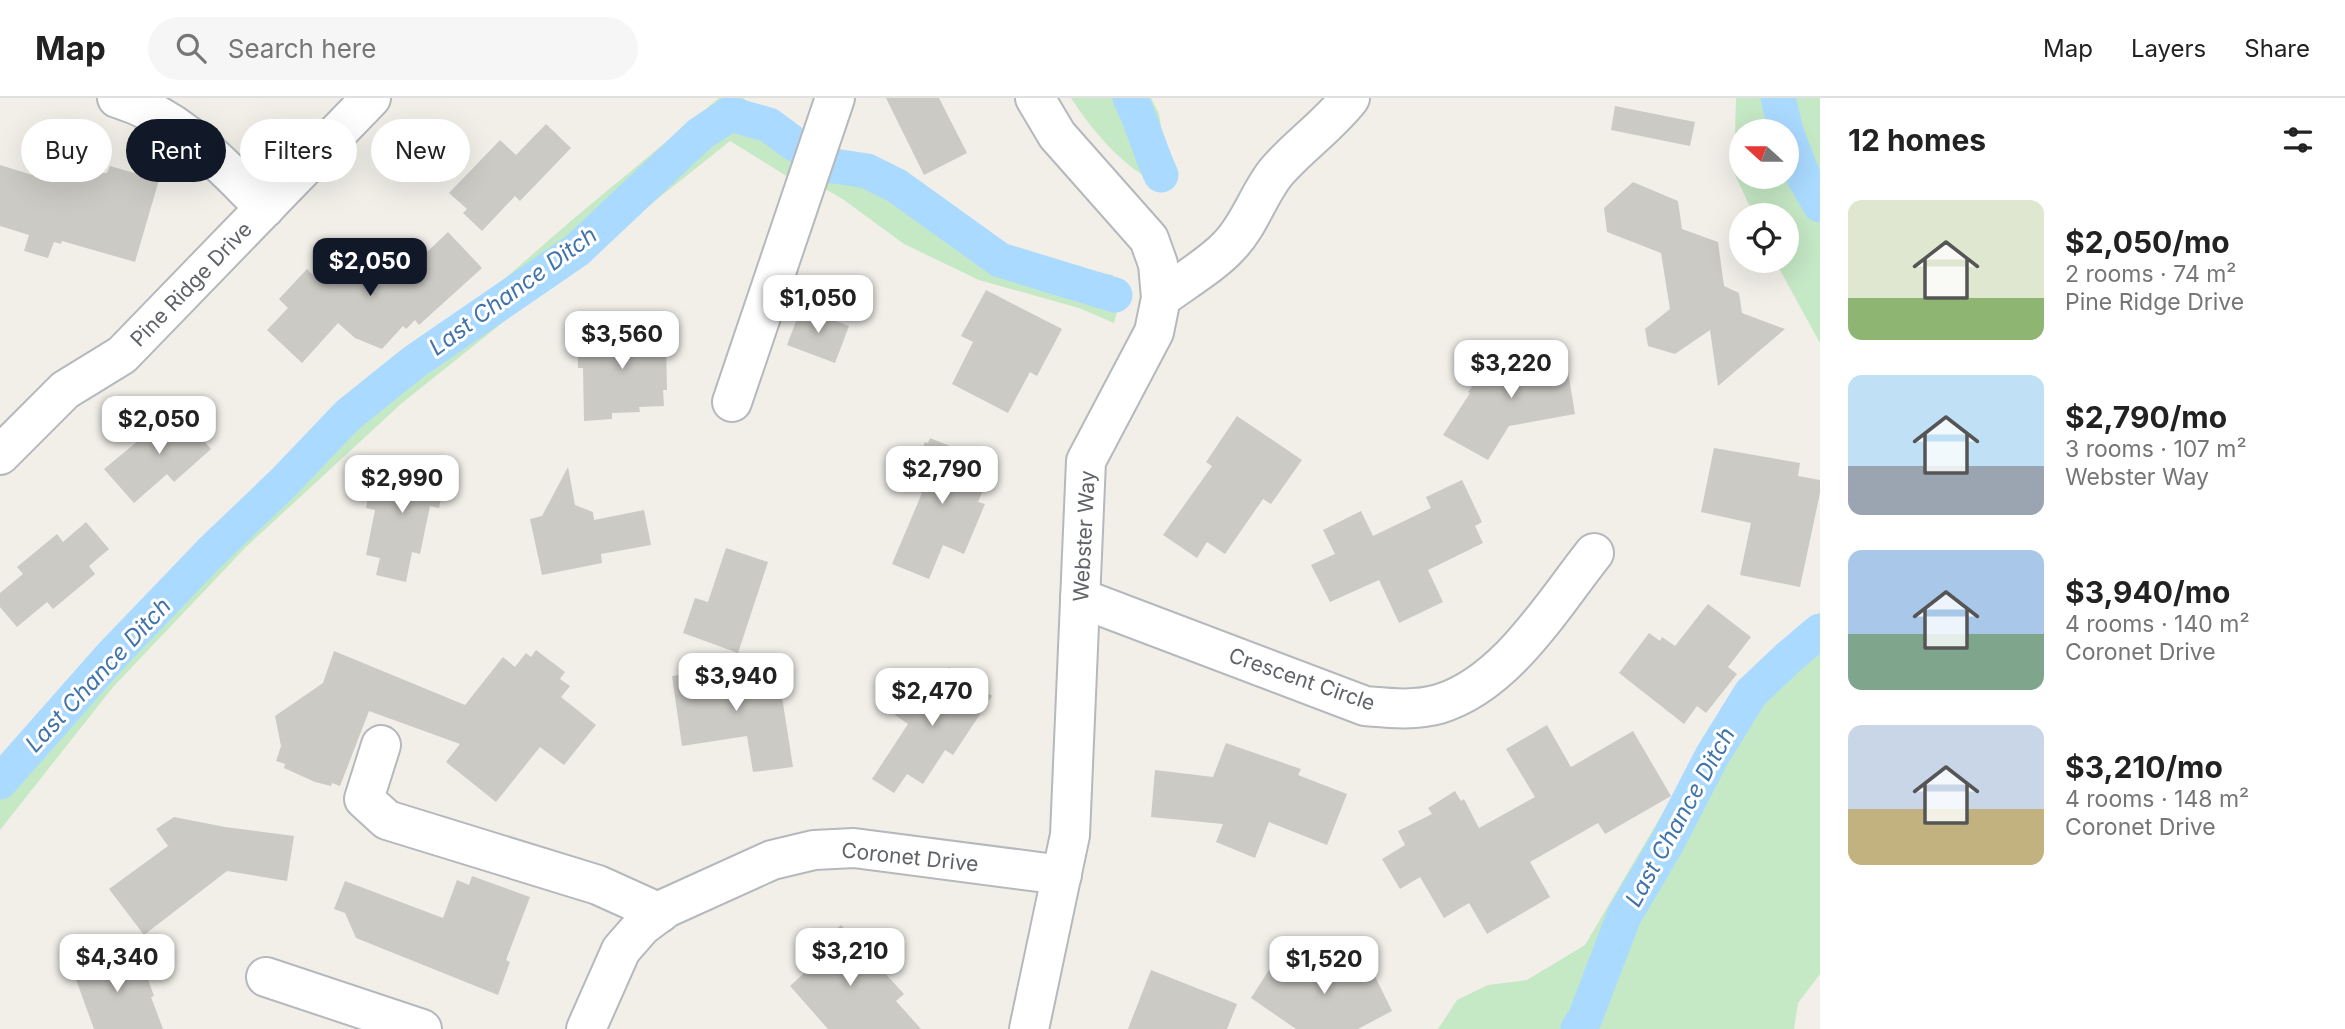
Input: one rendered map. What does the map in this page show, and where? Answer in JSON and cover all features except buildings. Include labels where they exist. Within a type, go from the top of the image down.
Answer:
[{"type":"street","points":[[117,98],[142,106],[175,124],[265,208]]},
{"type":"street","name":"Pine Ridge Drive","points":[[0,455],[65,390],[122,355],[371,98]]},
{"type":"street","points":[[732,402],[835,98]]},
{"type":"street","name":"Webster Way","points":[[1030,1029],[1070,835],[1086,461],[1154,332],[1161,298],[1158,264],[1149,239],[1057,135],[1035,98]]},
{"type":"street","points":[[1161,298],[1229,246],[1276,172],[1303,143],[1335,118],[1350,98]]},
{"type":"street","name":"Crescent Circle","points":[[1080,598],[1365,706],[1399,710],[1438,704],[1470,691],[1497,673],[1594,553]]},
{"type":"street","points":[[380,745],[364,799],[387,820],[598,885],[660,913]]},
{"type":"street","name":"Coronet Drive","points":[[586,1029],[621,950],[642,926],[666,908],[772,860],[814,850],[854,848],[1062,875]]},
{"type":"street","points":[[266,977],[422,1029]]},
{"type":"green space","points":[[719,98],[743,98],[799,144],[790,178],[730,141],[402,403],[246,547],[113,687],[0,830],[0,769],[144,610],[337,425],[572,220]]},
{"type":"green space","points":[[1071,98],[1151,98],[1159,114],[1171,190],[1141,174],[1114,152]]},
{"type":"green space","points":[[1736,98],[1820,98],[1820,343],[1782,273],[1799,273],[1799,203],[1748,203],[1742,189],[1799,189],[1799,119],[1735,119]]},
{"type":"green space","points":[[834,145],[994,247],[1038,262],[1113,275],[1119,303],[1114,323],[1079,308],[979,280],[904,244],[844,200],[817,184]]},
{"type":"green space","points":[[1820,612],[1820,974],[1798,1003],[1794,1029],[1438,1029],[1457,1000],[1488,985],[1527,980],[1585,945],[1677,789],[1740,690]]},
{"type":"waterway","name":"Last Chance Ditch","points":[[1130,98],[1161,175]]},
{"type":"waterway","name":"Last Chance Ditch","points":[[1778,98],[1783,119]]},
{"type":"waterway","name":"Last Chance Ditch","points":[[0,782],[112,655],[348,415],[414,362],[577,250],[700,134],[730,114],[769,125],[793,143],[834,166],[867,171],[897,186],[1000,260],[1115,295]]},
{"type":"waterway","name":"Last Chance Ditch","points":[[1799,166],[1820,205]]},
{"type":"waterway","name":"Last Chance Ditch","points":[[1578,1029],[1585,1018],[1624,916],[1667,843],[1712,756],[1751,693],[1820,631]]}]
